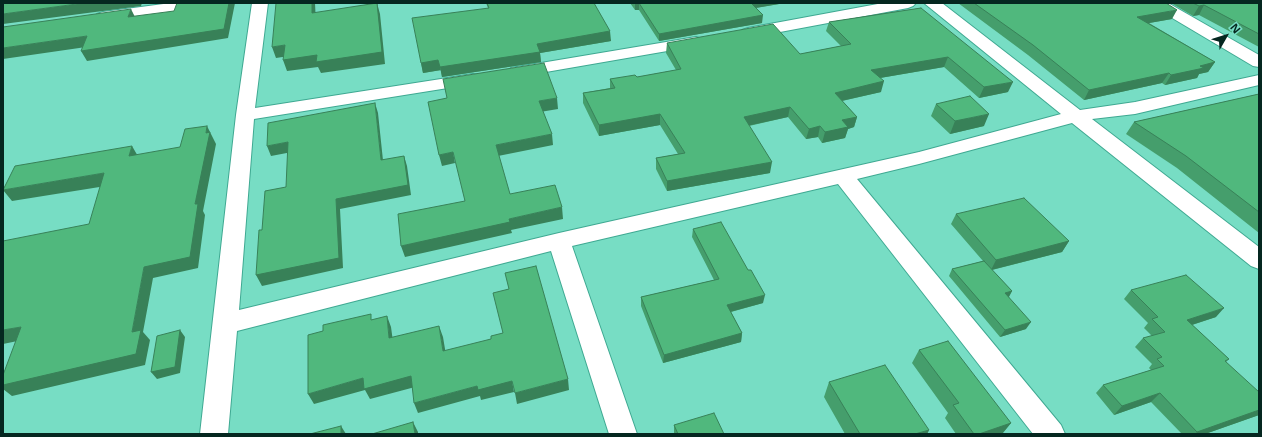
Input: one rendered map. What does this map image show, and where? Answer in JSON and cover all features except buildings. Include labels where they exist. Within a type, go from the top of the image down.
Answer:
[{"type":"street","points":[[88,19],[204,3]]},
{"type":"street","points":[[214,434],[226,323],[245,115],[260,3]]},
{"type":"street","points":[[245,115],[721,38],[908,3]]},
{"type":"street","points":[[932,3],[1259,260]]},
{"type":"street","points":[[1157,3],[1259,62]]},
{"type":"street","points":[[226,323],[559,241],[919,158],[1074,116],[1135,108],[1259,80]]},
{"type":"street","points":[[843,176],[1052,434]]},
{"type":"street","points":[[559,241],[622,434]]}]
